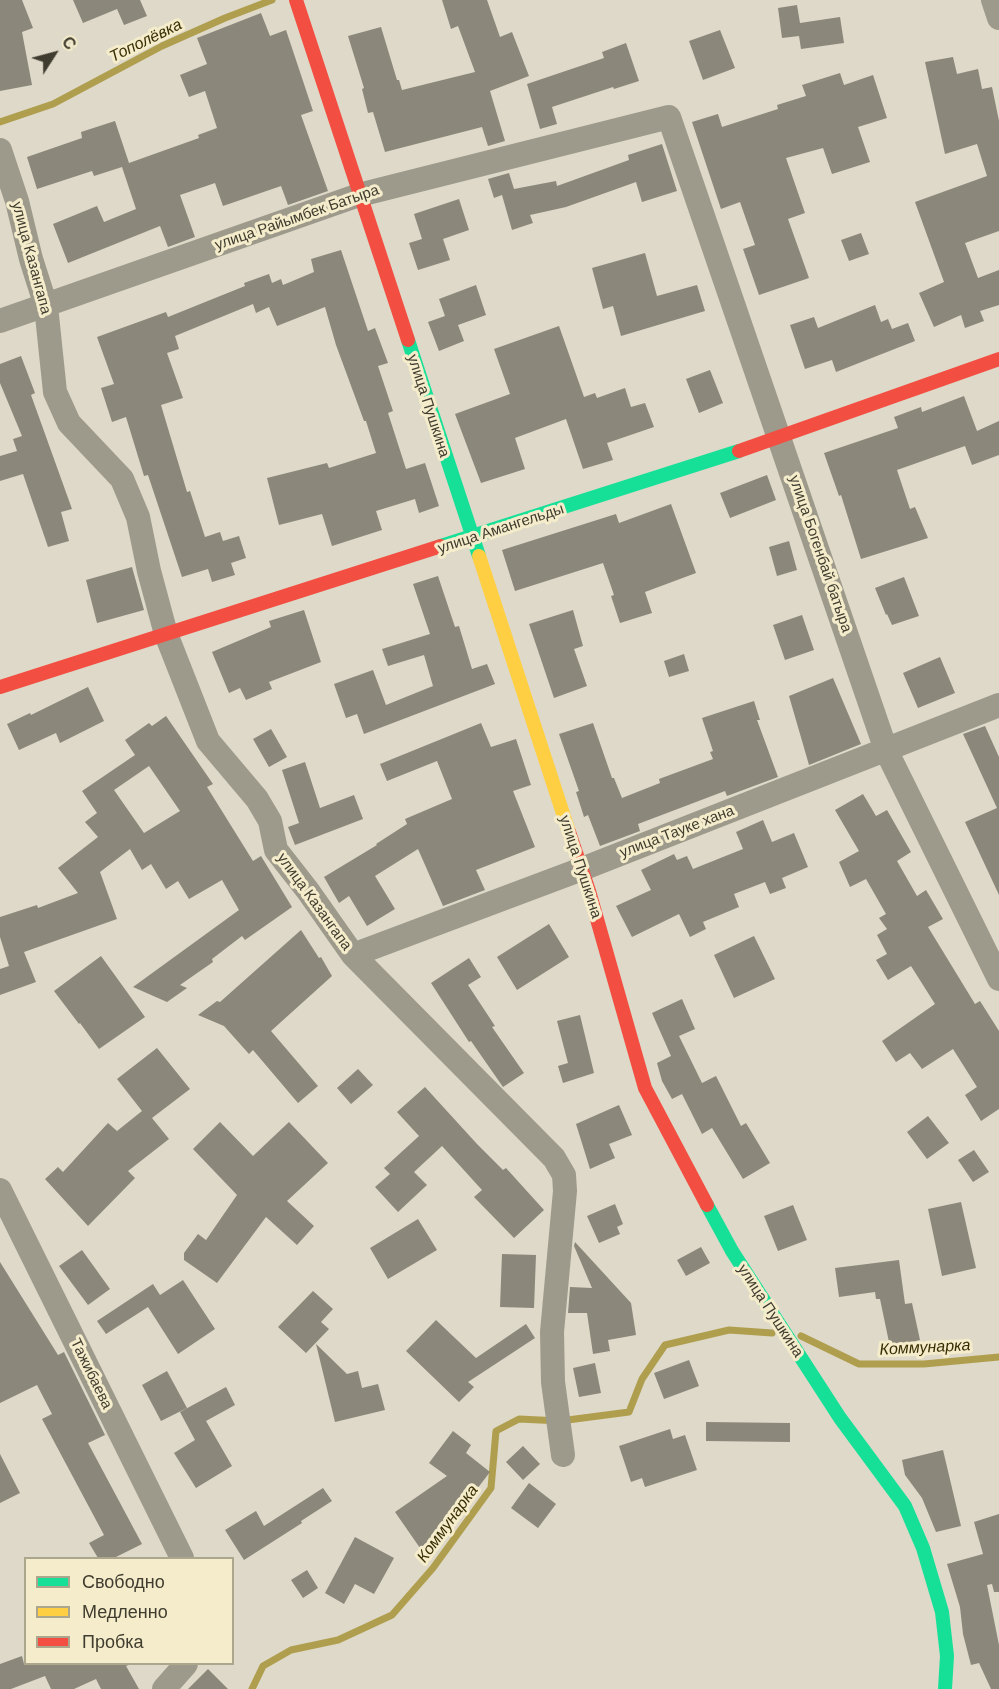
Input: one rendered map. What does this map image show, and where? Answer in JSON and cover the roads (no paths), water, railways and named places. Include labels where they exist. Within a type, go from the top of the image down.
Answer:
[{"type":"street","name":"улица Пушкина","points":[[296,0],[582,869],[645,1088],[732,1251],[840,1418],[905,1506],[923,1548],[942,1612],[947,1656],[945,1689]]},
{"type":"street","points":[[993,0],[999,18]]},
{"type":"street","name":"улица Райымбек Батыра","points":[[0,321],[359,195],[669,117]]},
{"type":"street","name":"улица Богенбай батыра","points":[[669,117],[781,438],[886,750],[999,979]]},
{"type":"street","name":"улица Казангапа","points":[[0,150],[17,201],[31,260],[46,306],[55,392],[69,423],[122,479],[138,517],[166,634],[208,741],[257,799],[270,821],[276,850],[353,955],[554,1158],[564,1175],[565,1191],[552,1332],[553,1382],[563,1455]]},
{"type":"street","name":"улица Амангельды","points":[[0,687],[781,438],[999,359]]},
{"type":"street","name":"улица Тауке хана","points":[[353,955],[582,869],[999,705]]},
{"type":"street","name":"Тажибаева","points":[[0,1190],[182,1557]]},
{"type":"street","points":[[164,1689],[185,1665]]},
{"type":"waterway","name":"Тополёвка","points":[[0,122],[53,104],[162,46],[272,0]]},
{"type":"waterway","name":"Коммунарка","points":[[252,1689],[263,1666],[291,1650],[338,1640],[392,1615],[433,1568],[491,1488],[496,1431],[519,1419],[560,1421],[629,1412],[642,1379],[665,1345],[729,1330],[772,1333]]},
{"type":"waterway","name":"Коммунарка","points":[[801,1336],[859,1364],[924,1364],[999,1357]]}]
